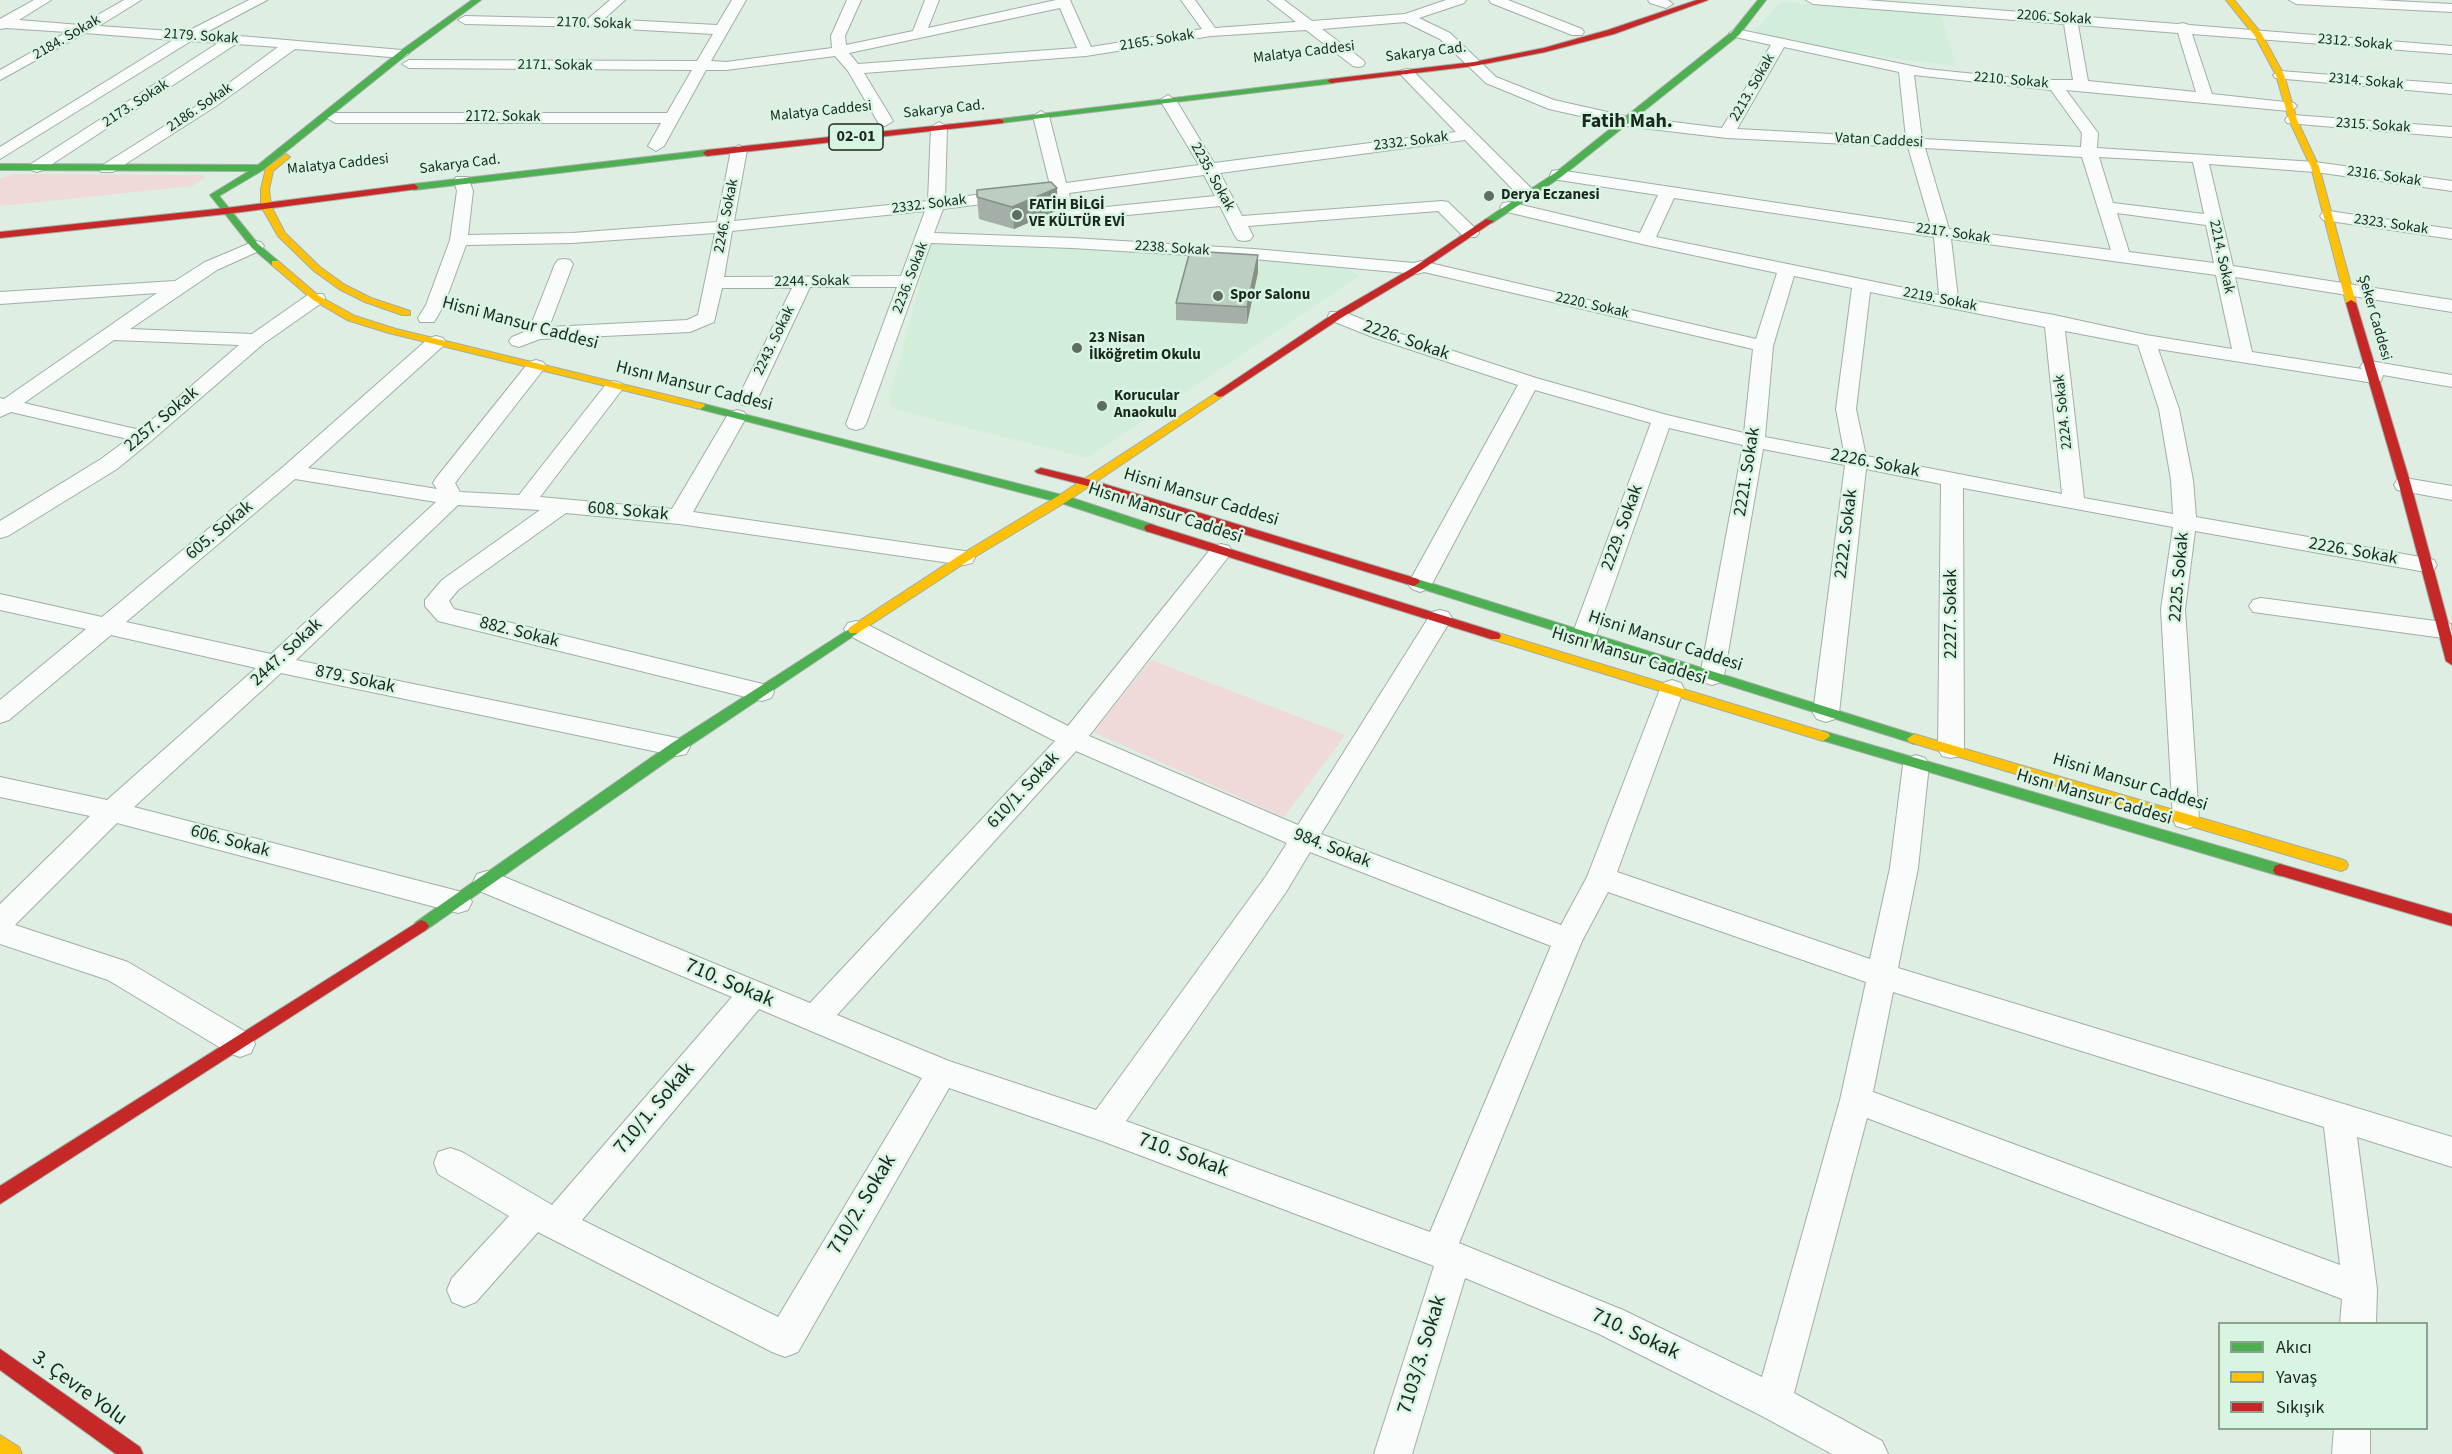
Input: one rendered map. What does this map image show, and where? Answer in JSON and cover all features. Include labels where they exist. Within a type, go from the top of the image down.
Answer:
[{"type":"main road","points":[[208,196],[260,168],[406,59],[477,0]]},
{"type":"main road","name":"Hisni Mansur Caddesi","points":[[434,327],[342,287],[318,269],[281,234],[260,190],[269,170],[406,59],[491,0]]},
{"type":"main road","name":"Sakarya Cad.","points":[[0,235],[226,211],[462,181],[1041,116],[1474,64],[1545,50],[1611,32],[1704,0]]},
{"type":"main road","points":[[0,1196],[458,902],[676,747],[964,558],[1062,499],[1337,316],[1419,268],[1558,175],[1736,33],[1762,0]]},
{"type":"main road","name":"Şeker Caddesi","points":[[2230,0],[2258,35],[2280,75],[2291,113],[2315,167],[2448,643]]},
{"type":"main road","points":[[1438,54],[1577,32],[1666,1]]},
{"type":"main road","name":"Malatya Caddesi","points":[[1337,65],[1364,62]]},
{"type":"main road","name":"Malatya Caddesi","points":[[396,175],[885,121],[1238,78]]},
{"type":"main road","points":[[2,165],[106,169],[260,168]]},
{"type":"main road","points":[[208,196],[260,190]]},
{"type":"main road","name":"Hısnı Mansur Caddesi","points":[[208,196],[226,211],[255,246],[316,298],[351,318],[434,327],[537,348],[614,387],[744,404],[877,450],[1062,499],[1221,551],[1916,765],[2452,920]]},
{"type":"main road","points":[[0,222],[56,215]]},
{"type":"main road","points":[[851,423],[874,429]]},
{"type":"main road","name":"Hisni Mansur Caddesi","points":[[1030,468],[1087,482],[1420,584],[1826,713],[2356,870]]},
{"type":"main road","name":"3. Çevre Yolu","points":[[0,1358],[133,1454]]},
{"type":"main road","points":[[0,1445],[12,1454]]},
{"type":"street","points":[[1,24],[44,0]]},
{"type":"street","name":"2184. Sokak","points":[[0,76],[134,0]]},
{"type":"street","points":[[2,165],[189,36],[260,0]]},
{"type":"street","points":[[591,23],[618,0]]},
{"type":"street","points":[[656,146],[739,0]]},
{"type":"street","points":[[854,0],[838,36],[839,51],[854,69],[885,121]]},
{"type":"street","points":[[919,34],[932,0]]},
{"type":"street","points":[[1188,0],[1211,32]]},
{"type":"street","points":[[1275,0],[1364,62]]},
{"type":"street","name":"2165. Sokak","points":[[854,69],[1086,52],[1211,32],[1407,18],[1459,0]]},
{"type":"street","points":[[1496,0],[1577,32]]},
{"type":"street","name":"2206. Sokak","points":[[1814,0],[1898,3],[2258,35]]},
{"type":"street","points":[[2296,0],[2375,2],[2452,8]]},
{"type":"street","points":[[1064,1],[1086,52]]},
{"type":"street","name":"2171. Sokak","points":[[406,59],[701,67],[772,61],[839,51],[1064,1]]},
{"type":"street","name":"Vatan Caddesi","points":[[1407,18],[1445,36],[1491,80],[1549,104],[1625,121],[1727,133],[2200,158],[2315,167]]},
{"type":"street","points":[[2070,19],[2081,85]]},
{"type":"street","name":"2170. Sokak","points":[[465,20],[591,23],[723,30]]},
{"type":"street","name":"2179. Sokak","points":[[1,24],[292,44],[406,59]]},
{"type":"street","points":[[2183,27],[2205,96]]},
{"type":"street","name":"2210. Sokak","points":[[1736,33],[1906,70],[2035,85],[2081,85],[2205,96],[2291,113]]},
{"type":"street","name":"2312. Sokak","points":[[2258,35],[2452,50]]},
{"type":"street","name":"2173. Sokak","points":[[37,167],[234,39]]},
{"type":"street","name":"2186. Sokak","points":[[106,169],[211,103],[292,44]]},
{"type":"street","name":"2213. Sokak","points":[[1727,133],[1779,44]]},
{"type":"street","points":[[1906,70],[1915,143],[1942,232],[1949,301]]},
{"type":"street","points":[[1407,73],[1528,195]]},
{"type":"street","name":"2314. Sokak","points":[[2280,75],[2452,89]]},
{"type":"street","points":[[2055,85],[2091,133],[2090,153],[2122,257]]},
{"type":"street","name":"2235. Sokak","points":[[1168,100],[1209,168],[1254,254]]},
{"type":"street","name":"2315. Sokak","points":[[2291,113],[2452,132]]},
{"type":"street","points":[[1041,116],[1072,243]]},
{"type":"street","name":"2172. Sokak","points":[[335,118],[670,118]]},
{"type":"street","name":"2236. Sokak","points":[[851,423],[926,238],[936,206],[939,127]]},
{"type":"street","name":"2332. Sokak","points":[[459,240],[572,238],[723,227],[936,206],[1468,135]]},
{"type":"street","name":"2246. Sokak","points":[[537,348],[697,324],[709,314],[723,227],[739,150]]},
{"type":"street","name":"2214. Sokak","points":[[2200,158],[2243,355]]},
{"type":"street","name":"2316. Sokak","points":[[2315,167],[2452,186]]},
{"type":"street","name":"2217. Sokak","points":[[1558,175],[1942,232],[2223,270],[2452,306]]},
{"type":"street","name":"605. Sokak","points":[[0,714],[291,472],[434,327],[435,304],[459,240],[465,191],[462,181]]},
{"type":"street","points":[[1646,240],[1668,192]]},
{"type":"street","points":[[1066,216],[1225,200]]},
{"type":"street","points":[[1237,222],[1442,206],[1470,233]]},
{"type":"street","name":"2219. Sokak","points":[[1509,207],[1786,270],[2146,340],[2372,372]]},
{"type":"street","points":[[2107,207],[2214,221]]},
{"type":"street","name":"2323. Sokak","points":[[2329,216],[2452,234]]},
{"type":"street","name":"2238. Sokak","points":[[926,238],[1072,243],[1254,254],[1419,268]]},
{"type":"street","points":[[3,406],[112,334],[179,286],[211,266],[255,246]]},
{"type":"street","points":[[453,498],[444,483],[537,348],[564,264]]},
{"type":"street","name":"2220. Sokak","points":[[1419,268],[1763,346]]},
{"type":"street","name":"2221. Sokak","points":[[1712,676],[1754,441],[1763,346],[1786,270]]},
{"type":"street","name":"2244. Sokak","points":[[715,283],[909,281]]},
{"type":"street","name":"2243. Sokak","points":[[679,517],[744,404],[803,283]]},
{"type":"street","name":"2222. Sokak","points":[[1826,713],[1856,461],[1846,409],[1862,285]]},
{"type":"street","points":[[0,298],[179,286]]},
{"type":"street","name":"2257. Sokak","points":[[0,531],[109,464],[256,340],[316,298]]},
{"type":"street","name":"2226. Sokak","points":[[1337,316],[1382,334],[1529,382],[1662,420],[1754,441],[2074,503],[2426,565]]},
{"type":"street","name":"2224. Sokak","points":[[2054,321],[2074,503]]},
{"type":"street","points":[[112,334],[256,340]]},
{"type":"street","points":[[513,340],[537,348]]},
{"type":"street","name":"2225. Sokak","points":[[2146,340],[2169,409],[2182,480],[2185,524],[2173,609],[2186,819]]},
{"type":"street","points":[[2372,372],[2452,381]]},
{"type":"street","points":[[1420,584],[1529,382]]},
{"type":"street","points":[[525,502],[614,387]]},
{"type":"street","points":[[3,406],[144,436]]},
{"type":"street","name":"2229. Sokak","points":[[1584,635],[1662,420]]},
{"type":"street","name":"608. Sokak","points":[[291,472],[453,498],[525,502],[679,517],[964,558]]},
{"type":"street","name":"2227. Sokak","points":[[1951,749],[1952,479]]},
{"type":"street","points":[[2405,485],[2452,493]]},
{"type":"street","name":"2447. Sokak","points":[[0,922],[112,811],[276,664],[453,498]]},
{"type":"street","name":"882. Sokak","points":[[561,506],[450,585],[437,600],[437,606],[446,615],[762,692]]},
{"type":"street","name":"610/1. Sokak","points":[[814,1018],[1072,740],[1221,551]]},
{"type":"street","name":"879. Sokak","points":[[0,602],[276,664],[676,747]]},
{"type":"street","points":[[2261,606],[2448,643]]},
{"type":"street","points":[[1103,1127],[1276,884],[1440,618]]},
{"type":"street","name":"984. Sokak","points":[[856,629],[1072,740],[1303,838],[1568,940]]},
{"type":"street","points":[[1568,940],[1601,878],[1672,689]]},
{"type":"street","points":[[1773,1402],[1856,1100],[1880,975],[1904,868],[1916,765]]},
{"type":"street","name":"606. Sokak","points":[[0,787],[112,811],[458,902]]},
{"type":"street","points":[[1601,878],[1880,975],[2452,1152]]},
{"type":"street","name":"710. Sokak","points":[[486,882],[942,1072],[1103,1127],[1446,1254],[1611,1322],[1773,1402],[1869,1454]]},
{"type":"street","points":[[0,932],[118,970],[240,1044]]},
{"type":"street","name":"7103/3. Sokak","points":[[1393,1454],[1446,1254],[1568,940]]},
{"type":"street","name":"710/1. Sokak","points":[[464,1290],[545,1218],[753,994]]},
{"type":"street","name":"710/2. Sokak","points":[[545,1218],[784,1339],[942,1072]]},
{"type":"street","points":[[1856,1100],[2360,1289]]},
{"type":"street","points":[[2339,1118],[2360,1289],[2358,1322]]},
{"type":"street","points":[[450,1163],[545,1218]]},
{"type":"street","points":[[2351,1454],[2352,1430]]},
{"type":"shaded area","points":[[1782,2],[1941,13],[1956,66],[1846,52],[1753,32]]},
{"type":"shaded area","points":[[12,174],[203,175],[205,178],[192,186],[0,206],[0,179]]},
{"type":"shaded area","name":"23 Nisan İlköğretim Okulu","points":[[941,240],[1343,265],[1359,276],[1087,458],[893,409],[889,399],[930,247]]},
{"type":"shaded area","points":[[1151,660],[1345,735],[1284,817],[1093,732]]},
{"type":"building","points":[[1051,182],[1057,188],[1012,207],[977,197],[977,190]]},
{"type":"building","name":"Spor Salonu","points":[[1190,251],[1258,255],[1247,307],[1176,303]]},
{"type":"traffic: fast","points":[[275,263],[255,246],[214,195],[260,168],[402,54],[477,0]]},
{"type":"traffic: fast","points":[[1489,221],[1558,175],[1736,33],[1762,0]]},
{"type":"traffic: fast","points":[[1000,121],[1331,81]]},
{"type":"traffic: fast","points":[[414,187],[707,153]]},
{"type":"traffic: fast","points":[[0,167],[258,168]]},
{"type":"traffic: fast","points":[[700,406],[1062,499],[1150,528]]},
{"type":"traffic: fast","points":[[1414,582],[1914,739]]},
{"type":"traffic: fast","points":[[421,926],[677,747],[854,630]]},
{"type":"traffic: fast","points":[[1823,736],[2280,870]]},
{"type":"traffic: slow","points":[[2230,0],[2258,35],[2280,75],[2293,120],[2315,167],[2351,303]]},
{"type":"traffic: slow","points":[[286,157],[269,170],[265,189],[266,206],[281,234],[317,269],[342,287],[368,300],[406,313]]},
{"type":"traffic: slow","points":[[275,263],[316,298],[351,318],[393,331],[700,406]]},
{"type":"traffic: slow","points":[[854,630],[964,558],[1062,499],[1219,394]]},
{"type":"traffic: slow","points":[[1495,636],[1823,736]]},
{"type":"traffic: slow","points":[[1914,739],[2341,865]]},
{"type":"traffic: slow","points":[[0,1445],[12,1454]]},
{"type":"traffic: jam","points":[[1331,81],[1474,64],[1545,50],[1611,32],[1704,0]]},
{"type":"traffic: jam","points":[[707,153],[1000,121]]},
{"type":"traffic: jam","points":[[0,235],[226,211],[414,187]]},
{"type":"traffic: jam","points":[[1219,394],[1337,316],[1417,269],[1489,221]]},
{"type":"traffic: jam","points":[[2351,303],[2405,485],[2452,661]]},
{"type":"traffic: jam","points":[[1041,471],[1087,482],[1414,582]]},
{"type":"traffic: jam","points":[[1150,528],[1495,636]]},
{"type":"traffic: jam","points":[[2280,870],[2452,920]]},
{"type":"traffic: jam","points":[[0,1196],[421,926]]},
{"type":"traffic: jam","points":[[0,1358],[133,1454]]},
{"type":"place","name":"Derya Eczanesi","points":[[1489,196]]},
{"type":"place","name":"FATİH BİLGİ VE KÜLTÜR EVİ","points":[[1017,215]]},
{"type":"place","name":"Spor Salonu","points":[[1218,296]]},
{"type":"place","name":"23 Nisan İlköğretim Okulu","points":[[1077,348]]},
{"type":"place","name":"Korucular Anaokulu","points":[[1102,406]]},
{"type":"district","name":"Fatih Mah.","points":[[1627,123]]}]
